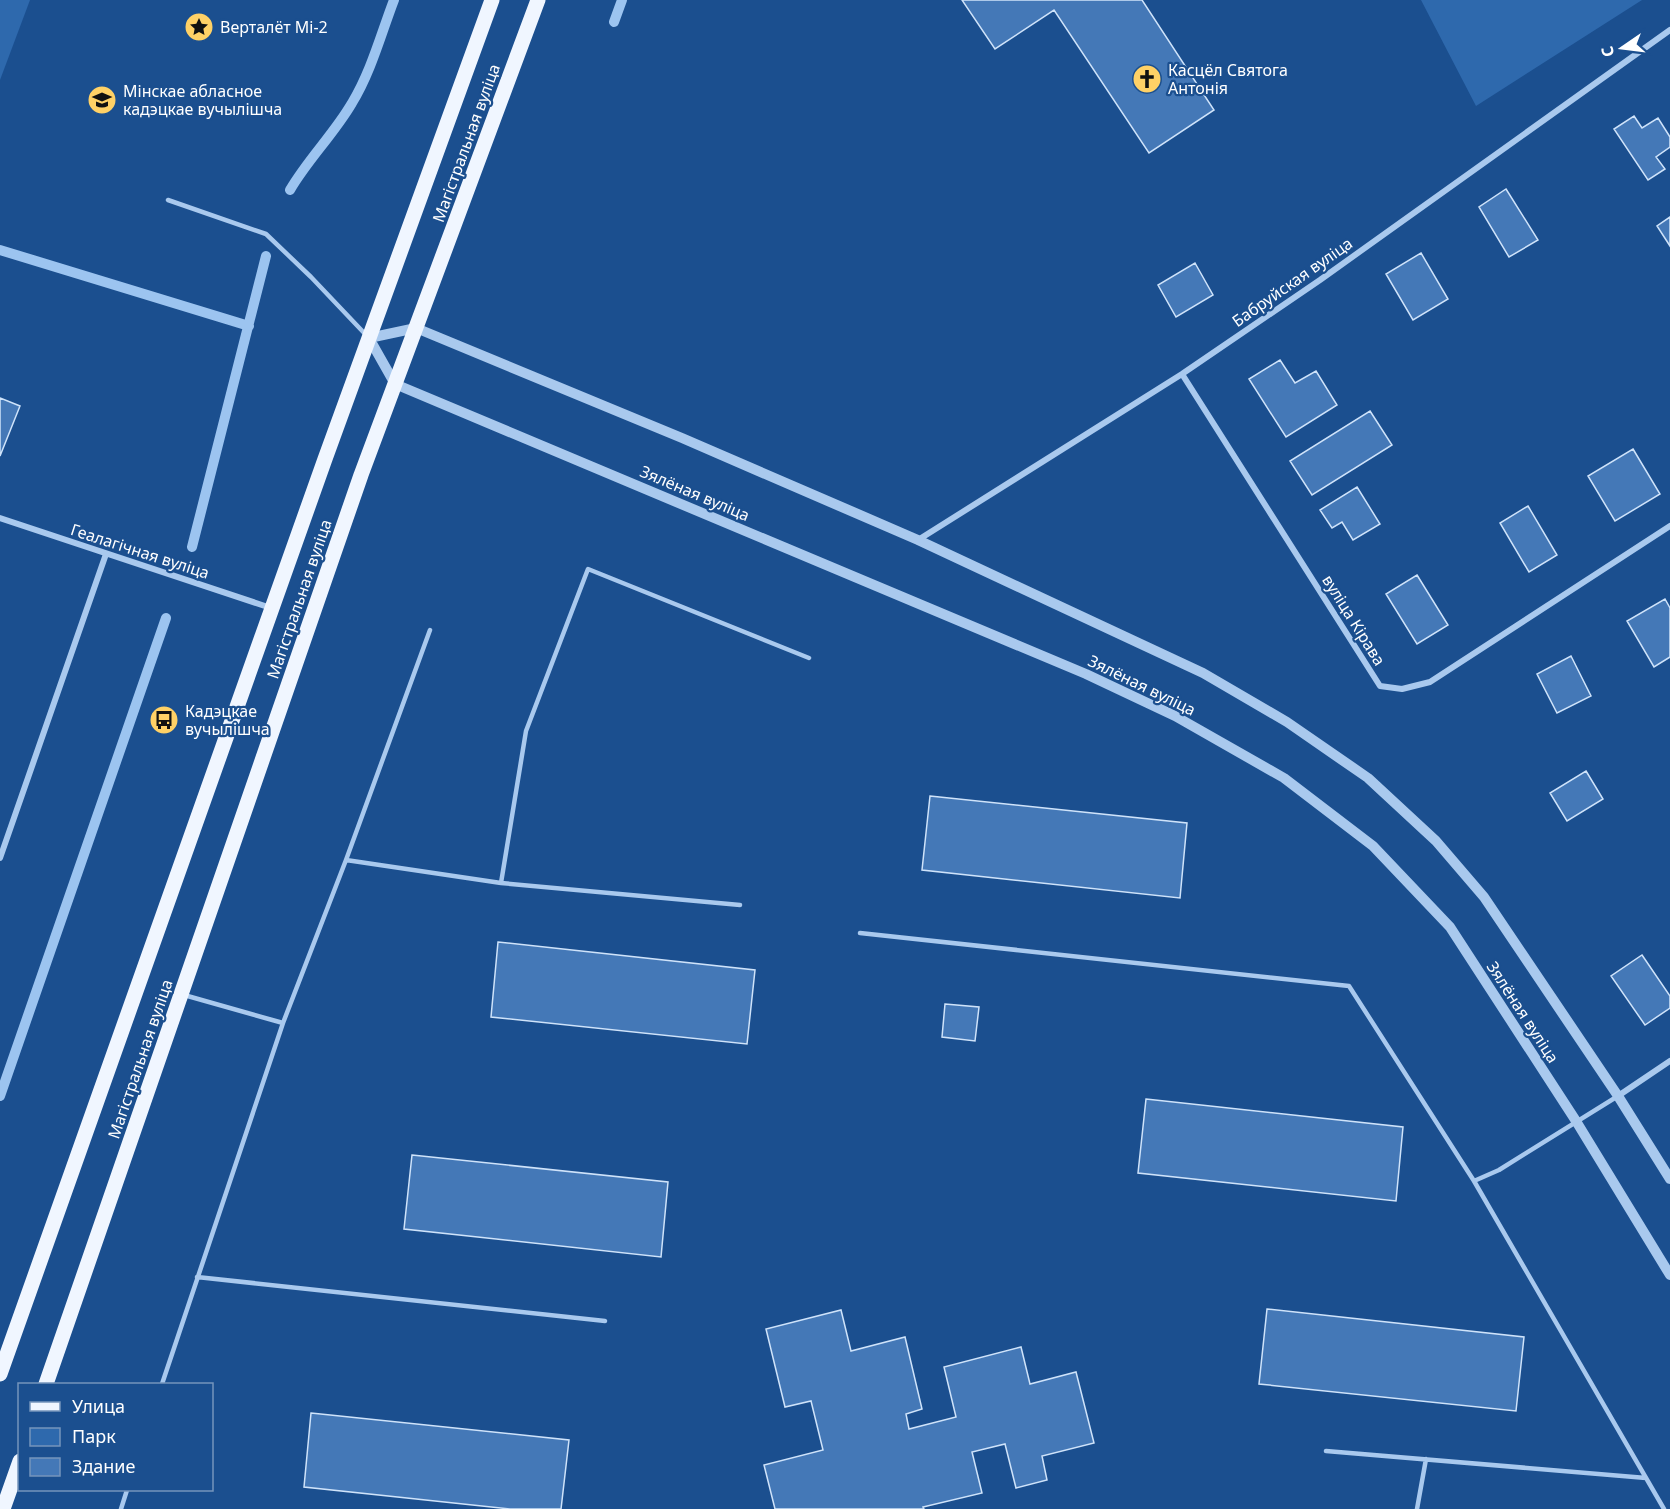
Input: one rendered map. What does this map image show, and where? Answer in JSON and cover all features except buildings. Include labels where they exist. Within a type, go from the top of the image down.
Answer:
[{"type":"main road","name":"Магістральная вуліца","points":[[0,1374],[272,608],[492,0]]},
{"type":"main road","name":"Магістральная вуліца","points":[[46,1383],[362,475],[538,0]]},
{"type":"main road","points":[[3,1509],[18,1467]]},
{"type":"street","points":[[1668,32],[1670,40]]},
{"type":"street","name":"Бабруйская вуліца","points":[[918,540],[1182,374],[1320,280],[1668,32]]},
{"type":"street","points":[[395,384],[369,338],[416,328]]},
{"type":"street","name":"Зялёная вуліца","points":[[416,328],[682,438],[918,540],[1203,673],[1287,722],[1368,778],[1436,841],[1484,897],[1618,1096],[1670,1179]]},
{"type":"street","name":"вуліца Кірава","points":[[1182,374],[1380,686],[1402,690],[1430,682],[1670,526]]},
{"type":"street","name":"Зялёная вуліца","points":[[395,384],[1086,674],[1175,716],[1284,778],[1373,846],[1450,927],[1576,1121],[1670,1275]]},
{"type":"street","name":"Геалагічная вуліца","points":[[0,518],[272,608]]},
{"type":"street","points":[[0,858],[106,554]]},
{"type":"street","points":[[1618,1096],[1670,1061]]},
{"type":"lane","points":[[168,200],[266,234],[369,338]]},
{"type":"lane","points":[[501,883],[526,731],[588,569],[809,658]]},
{"type":"lane","points":[[162,1383],[283,1023],[346,861],[430,630]]},
{"type":"lane","points":[[346,861],[501,883],[740,905]]},
{"type":"lane","points":[[860,933],[1348,986],[1474,1181],[1664,1509]]},
{"type":"lane","points":[[182,994],[283,1023]]},
{"type":"lane","points":[[1474,1181],[1499,1170],[1618,1096]]},
{"type":"lane","points":[[197,1277],[605,1321]]},
{"type":"lane","points":[[1326,1451],[1646,1478]]},
{"type":"lane","points":[[1417,1509],[1426,1460]]},
{"type":"lane","points":[[121,1509],[127,1491]]},
{"type":"green space","points":[[0,0],[30,0],[0,80]]},
{"type":"green space","points":[[1421,0],[1642,0],[1476,106]]},
{"type":"waterway","points":[[290,190],[359,91],[394,0]]},
{"type":"waterway","points":[[614,22],[622,0]]},
{"type":"waterway","points":[[0,250],[249,326]]},
{"type":"waterway","points":[[192,547],[266,256]]},
{"type":"waterway","points":[[0,1096],[166,618]]},
{"type":"place","name":"Верталёт Мі-2","points":[[199,27]]},
{"type":"place","name":"Касцёл Святога Антонія","points":[[1147,79]]},
{"type":"place","name":"Мінскае абласное кадэцкае вучылішча","points":[[102,100]]},
{"type":"place","name":"Кадэцкае вучылішча","points":[[164,720]]}]
